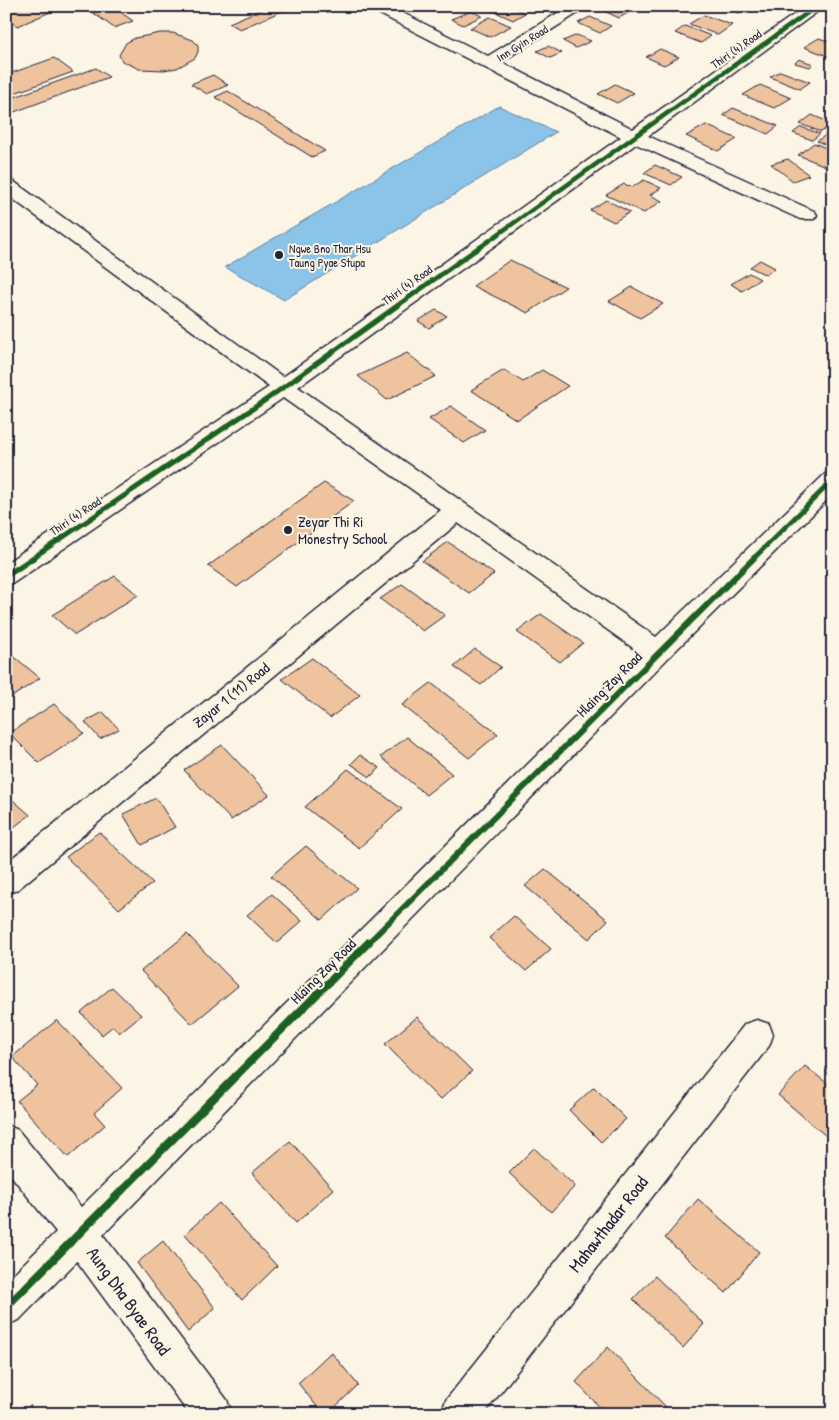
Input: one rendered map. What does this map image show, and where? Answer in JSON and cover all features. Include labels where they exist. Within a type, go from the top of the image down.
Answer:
[{"type":"street","points":[[376,6],[632,136],[807,215]]},
{"type":"street","name":"Inn Gyin Road","points":[[488,63],[581,6]]},
{"type":"street","name":"Thiri (4) Road","points":[[6,576],[283,387],[816,6]]},
{"type":"street","points":[[6,185],[283,387],[658,652]]},
{"type":"street","name":"Hlaing Zay Road","points":[[6,1307],[658,652],[833,480]]},
{"type":"street","name":"Zayar 1 (11) Road","points":[[6,880],[457,510]]},
{"type":"street","name":"Mahawthadar Road","points":[[460,1414],[757,1035]]},
{"type":"street","name":"Aung Dha Byae Road","points":[[6,1142],[80,1233],[213,1414]]},
{"type":"water","points":[[499,106],[556,132],[284,300],[225,267]]},
{"type":"building","points":[[6,6],[51,6],[57,9],[18,26],[6,20]]},
{"type":"building","points":[[84,6],[112,6],[133,21],[114,28]]},
{"type":"building","points":[[269,6],[294,6],[240,29],[229,23]]},
{"type":"building","points":[[498,6],[509,6],[525,13],[513,20],[491,10]]},
{"type":"building","points":[[609,6],[628,6],[635,9],[619,18],[602,10]]},
{"type":"building","points":[[730,6],[751,7],[739,13],[727,8]]},
{"type":"building","points":[[471,11],[482,16],[463,25],[451,19]]},
{"type":"building","points":[[704,15],[732,25],[718,35],[689,24]]},
{"type":"building","points":[[490,17],[511,26],[490,37],[470,28]]},
{"type":"building","points":[[590,17],[611,26],[600,33],[578,23]]},
{"type":"building","points":[[685,26],[711,36],[701,43],[675,33]]},
{"type":"building","points":[[160,33],[173,33],[193,40],[198,45],[198,52],[195,58],[177,68],[164,70],[139,69],[122,61],[119,55],[126,43],[135,38]]},
{"type":"building","points":[[577,35],[591,41],[576,48],[563,41]]},
{"type":"building","points":[[819,38],[833,43],[833,58],[804,47]]},
{"type":"building","points":[[548,46],[562,53],[550,58],[537,51]]},
{"type":"building","points":[[660,49],[679,57],[664,65],[646,57]]},
{"type":"building","points":[[54,58],[73,72],[6,96],[6,75]]},
{"type":"building","points":[[799,59],[813,64],[810,67],[795,63]]},
{"type":"building","points":[[96,68],[109,77],[6,115],[6,100]]},
{"type":"building","points":[[780,71],[810,82],[800,89],[770,77]]},
{"type":"building","points":[[213,75],[228,85],[207,94],[191,84]]},
{"type":"building","points":[[615,84],[634,93],[617,103],[598,94]]},
{"type":"building","points":[[760,85],[791,98],[774,108],[743,95]]},
{"type":"building","points":[[228,91],[325,151],[312,157],[215,97]]},
{"type":"building","points":[[733,108],[778,126],[768,134],[723,115]]},
{"type":"building","points":[[812,115],[833,124],[821,132],[800,124]]},
{"type":"building","points":[[706,125],[737,139],[718,151],[686,136]]},
{"type":"building","points":[[801,127],[820,134],[812,140],[793,133]]},
{"type":"building","points":[[826,135],[833,138],[833,148],[817,141]]},
{"type":"building","points":[[814,143],[833,151],[833,163],[828,167],[798,155]]},
{"type":"building","points":[[788,159],[809,175],[793,181],[771,164]]},
{"type":"building","points":[[655,165],[682,177],[671,185],[644,173]]},
{"type":"building","points":[[644,180],[661,188],[650,195],[662,201],[644,213],[606,195],[624,184],[632,187]]},
{"type":"building","points":[[606,200],[630,212],[614,222],[590,210]]},
{"type":"building","points":[[510,260],[566,287],[528,313],[473,286]]},
{"type":"building","points":[[760,260],[775,268],[766,275],[750,267]]},
{"type":"building","points":[[749,273],[760,279],[742,291],[731,284]]},
{"type":"building","points":[[632,287],[663,304],[640,318],[609,301]]},
{"type":"building","points":[[436,310],[447,316],[429,328],[418,321]]},
{"type":"building","points":[[407,353],[436,376],[387,400],[358,376]]},
{"type":"building","points":[[504,370],[523,382],[542,370],[568,386],[517,420],[471,390]]},
{"type":"building","points":[[451,406],[485,430],[464,443],[429,419]]},
{"type":"building","points":[[324,483],[354,501],[237,587],[208,566]]},
{"type":"building","points":[[448,542],[494,574],[469,593],[422,561]]},
{"type":"building","points":[[115,576],[138,595],[75,635],[52,615]]},
{"type":"building","points":[[402,584],[445,615],[423,631],[380,599]]},
{"type":"building","points":[[541,614],[583,643],[560,662],[517,632]]},
{"type":"building","points":[[475,649],[501,667],[481,685],[454,667]]},
{"type":"building","points":[[6,650],[40,678],[6,701]]},
{"type":"building","points":[[312,658],[360,695],[330,718],[282,679]]},
{"type":"building","points":[[431,683],[498,734],[469,758],[402,705]]},
{"type":"building","points":[[54,704],[84,733],[39,763],[9,733]]},
{"type":"building","points":[[103,712],[119,729],[100,739],[85,722]]},
{"type":"building","points":[[407,737],[452,774],[426,795],[381,757]]},
{"type":"building","points":[[222,745],[269,795],[231,820],[184,770]]},
{"type":"building","points":[[360,755],[380,768],[370,777],[351,764]]},
{"type":"building","points":[[348,769],[402,809],[359,848],[305,807]]},
{"type":"building","points":[[6,794],[30,815],[6,833]]},
{"type":"building","points":[[156,798],[175,827],[142,845],[123,814]]},
{"type":"building","points":[[99,832],[153,883],[119,909],[66,857]]},
{"type":"building","points":[[306,846],[357,888],[322,920],[271,876]]},
{"type":"building","points":[[545,869],[608,920],[589,939],[525,886]]},
{"type":"building","points":[[272,894],[302,921],[277,943],[247,915]]},
{"type":"building","points":[[514,916],[551,949],[526,971],[489,938]]},
{"type":"building","points":[[187,934],[238,986],[192,1024],[141,971]]},
{"type":"building","points":[[112,987],[141,1015],[119,1033],[113,1026],[102,1035],[81,1013]]},
{"type":"building","points":[[417,1017],[472,1071],[440,1100],[385,1044]]},
{"type":"building","points":[[57,1020],[122,1088],[94,1113],[105,1125],[68,1157],[17,1101],[37,1085],[12,1057]]},
{"type":"building","points":[[805,1066],[833,1088],[833,1142],[778,1095]]},
{"type":"building","points":[[594,1087],[626,1119],[601,1142],[569,1110]]},
{"type":"building","points":[[290,1141],[333,1189],[296,1223],[252,1173]]},
{"type":"building","points":[[534,1148],[575,1186],[551,1212],[509,1173]]},
{"type":"building","points":[[698,1199],[759,1252],[726,1293],[665,1238]]},
{"type":"building","points":[[219,1203],[277,1266],[242,1300],[185,1234]]},
{"type":"building","points":[[163,1241],[215,1308],[188,1332],[137,1263]]},
{"type":"building","points":[[655,1276],[704,1324],[683,1348],[633,1299]]},
{"type":"building","points":[[608,1347],[666,1407],[660,1414],[606,1414],[576,1382]]},
{"type":"building","points":[[331,1352],[358,1385],[328,1414],[323,1414],[298,1383]]},
{"type":"building","points":[[30,1405],[37,1414],[20,1414]]},
{"type":"cycle path","points":[[6,576],[267,399],[817,6]]},
{"type":"cycle path","points":[[6,1307],[658,652],[833,480]]},
{"type":"place","name":"Ngwe Bno Thar Hsu Taung Pyae Stupa","points":[[279,255]]},
{"type":"place","name":"Zeyar Thi Ri Monestry School","points":[[288,530]]}]
